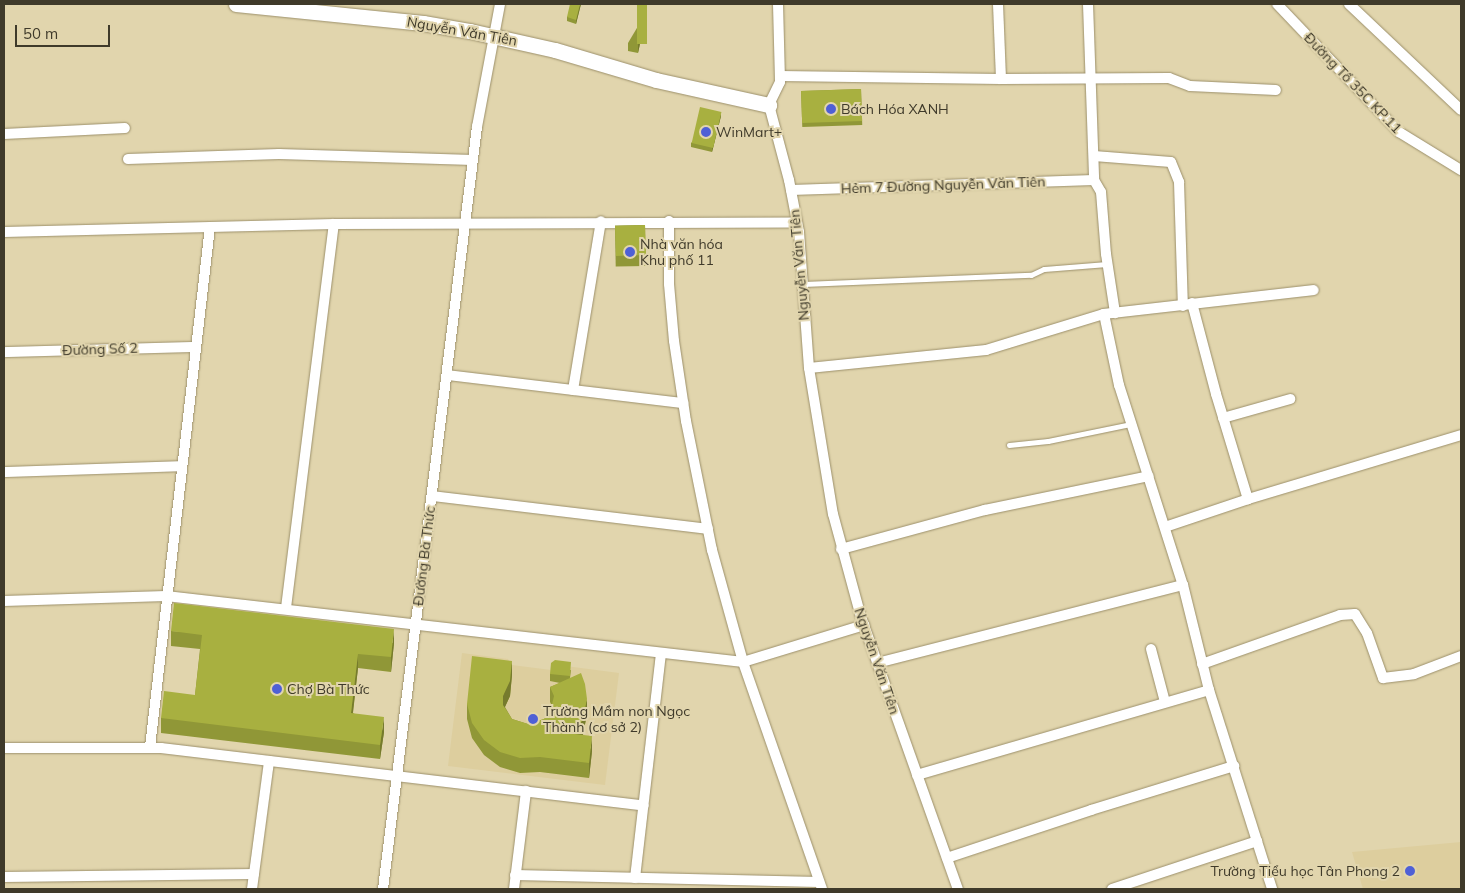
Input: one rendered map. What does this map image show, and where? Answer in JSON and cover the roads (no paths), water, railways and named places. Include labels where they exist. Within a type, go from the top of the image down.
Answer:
[{"type":"street","name":"Nguyễn Văn Tiên","points":[[236,4],[338,8],[493,36],[555,50],[656,80],[769,105],[791,190],[797,222],[809,368],[827,484],[841,549],[864,625],[958,889]]},
{"type":"street","name":"Đường Bà Thức","points":[[383,889],[473,160],[500,4]]},
{"type":"street","points":[[769,105],[779,86],[780,76],[778,4]]},
{"type":"street","points":[[998,4],[1001,80]]},
{"type":"street","points":[[1088,4],[1094,180],[1101,192],[1107,264],[1116,313]]},
{"type":"street","name":"Đường Tổ 35C KP.11","points":[[1277,4],[1399,132],[1461,170]]},
{"type":"street","points":[[1349,4],[1461,110]]},
{"type":"street","points":[[780,76],[1001,80],[1169,78],[1190,86],[1276,90]]},
{"type":"street","points":[[4,134],[125,128]]},
{"type":"street","points":[[128,160],[279,154],[473,160]]},
{"type":"street","points":[[1094,156],[1171,162],[1179,182],[1188,305],[1248,499]]},
{"type":"street","name":"Hẻm 7 Đường Nguyễn Văn Tiên","points":[[791,190],[1094,180]]},
{"type":"street","points":[[573,390],[601,221]]},
{"type":"street","points":[[515,875],[821,886],[743,662],[708,529],[683,403],[670,302],[669,221]]},
{"type":"street","points":[[4,232],[466,222],[797,222]]},
{"type":"street","points":[[286,608],[334,224]]},
{"type":"street","points":[[150,747],[210,227]]},
{"type":"street","points":[[809,368],[986,350],[1104,314],[1314,290]]},
{"type":"street","points":[[1104,314],[1119,385],[1183,585],[1209,690],[1272,889]]},
{"type":"street","name":"Đường Số 2","points":[[4,352],[196,347]]},
{"type":"street","points":[[447,375],[683,403]]},
{"type":"street","points":[[1223,418],[1290,399]]},
{"type":"street","points":[[1165,527],[1248,499],[1461,435]]},
{"type":"street","points":[[4,472],[182,466]]},
{"type":"street","points":[[841,549],[985,510],[1149,476]]},
{"type":"street","points":[[432,496],[708,529]]},
{"type":"street","points":[[878,663],[1183,585]]},
{"type":"street","points":[[4,601],[166,596],[286,608],[743,662],[864,625]]},
{"type":"street","points":[[1202,664],[1340,616],[1355,614],[1367,633],[1383,678],[1414,674],[1461,656]]},
{"type":"street","points":[[1151,649],[1165,702]]},
{"type":"street","points":[[635,878],[661,653]]},
{"type":"street","points":[[917,776],[1209,690]]},
{"type":"street","points":[[4,748],[150,747],[644,806]]},
{"type":"street","points":[[252,889],[269,760]]},
{"type":"street","points":[[947,858],[1091,810],[1234,766]]},
{"type":"street","points":[[514,889],[526,791]]},
{"type":"street","points":[[1112,889],[1257,841]]},
{"type":"street","points":[[4,877],[254,874]]},
{"type":"lane","points":[[802,284],[1032,275],[1044,269],[1107,264]]},
{"type":"lane","points":[[1009,445],[1048,441],[1132,424]]},
{"type":"place","name":"Bách Hóa XANH","points":[[831,109]]},
{"type":"place","name":"WinMart+","points":[[706,132]]},
{"type":"place","name":"Nhà văn hóa Khu phố 11","points":[[630,252]]},
{"type":"place","name":"Chợ Bà Thức","points":[[277,689]]},
{"type":"place","name":"Trường Mầm non Ngọc Thành (cơ sở 2)","points":[[533,719]]},
{"type":"place","name":"Trường Tiểu học Tân Phong 2","points":[[1410,871]]}]
